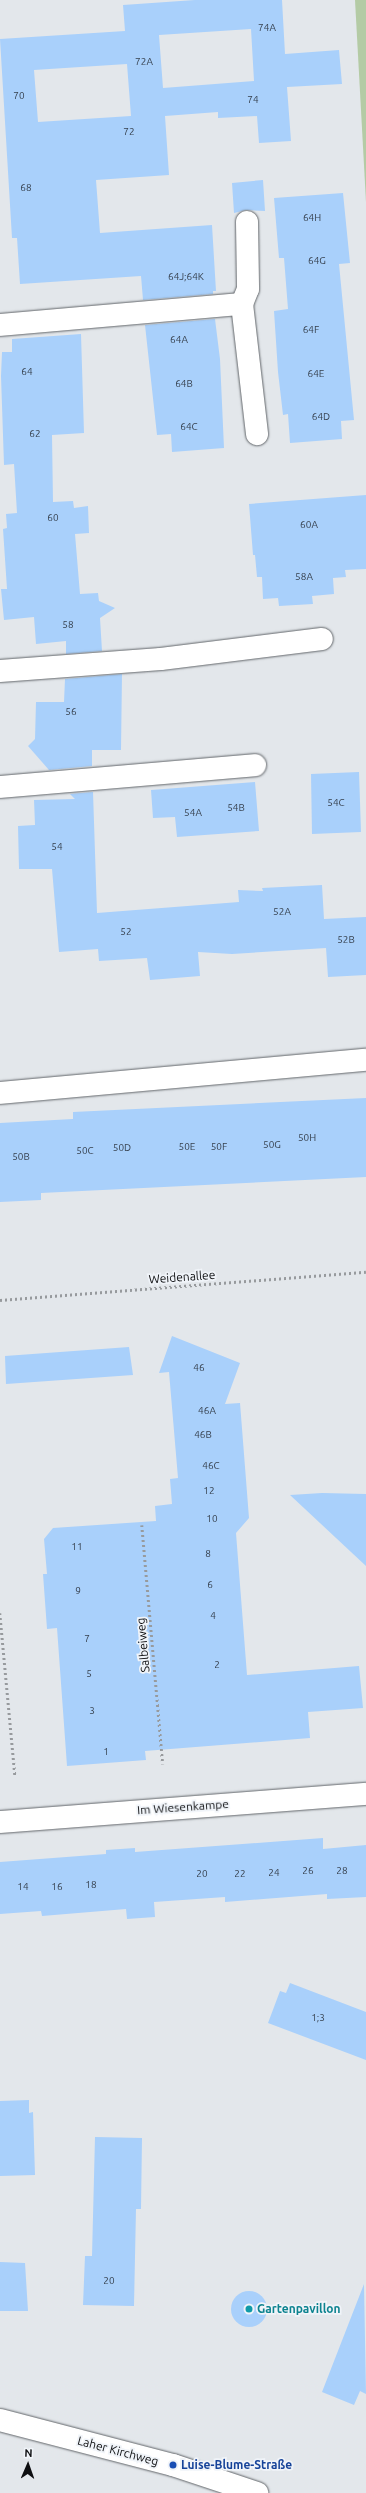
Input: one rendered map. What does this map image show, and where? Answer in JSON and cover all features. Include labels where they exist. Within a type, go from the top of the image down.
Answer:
[{"type":"street","points":[[247,222],[248,289],[242,304],[258,434]]},
{"type":"street","points":[[0,325],[242,304]]},
{"type":"street","points":[[0,671],[161,659],[322,639]]},
{"type":"street","points":[[0,787],[255,765]]},
{"type":"street","points":[[0,1092],[366,1060]]},
{"type":"street","name":"Im Wiesenkampe","points":[[0,1822],[366,1794]]},
{"type":"street","name":"Laher Kirchweg","points":[[0,2420],[173,2465],[257,2493]]},
{"type":"path","name":"Weidenallee","points":[[0,1300],[366,1272]]},
{"type":"path","name":"Salbeiweg","points":[[142,1525],[163,1764]]},
{"type":"path","points":[[0,1613],[15,1775]]},
{"type":"green space","points":[[355,0],[366,0],[366,202]]},
{"type":"building","points":[[195,0],[282,0],[285,54],[339,50],[342,84],[287,87],[291,141],[259,143],[257,116],[218,118],[218,112],[165,116],[169,175],[96,180],[100,233],[212,225],[216,291],[213,291],[213,294],[143,300],[141,276],[20,284],[17,238],[12,238],[0,39],[125,31],[123,5]],"holes":[[[251,29],[254,81],[163,88],[159,35]],[[127,64],[131,116],[38,122],[34,70]]]},
{"type":"building","points":[[263,180],[265,211],[246,210],[234,213],[232,183]]},
{"type":"building","points":[[343,193],[350,263],[339,264],[354,420],[341,421],[342,439],[290,443],[288,414],[283,415],[278,372],[274,311],[288,309],[284,258],[279,258],[274,198]]},
{"type":"building","points":[[215,319],[220,359],[224,448],[172,452],[171,434],[157,435],[145,325]]},
{"type":"building","points":[[81,334],[84,433],[52,435],[53,502],[73,501],[74,508],[88,506],[89,533],[75,534],[80,594],[98,593],[99,601],[115,608],[100,618],[102,651],[66,654],[66,641],[36,644],[34,617],[4,620],[1,589],[7,589],[3,529],[7,528],[6,514],[17,513],[14,464],[4,465],[1,376],[2,352],[12,352],[12,339]]},
{"type":"building","points":[[366,495],[366,569],[345,570],[346,577],[333,578],[334,594],[312,596],[313,604],[279,606],[278,598],[263,599],[262,577],[257,577],[255,555],[253,555],[249,504]]},
{"type":"building","points":[[122,674],[121,750],[92,750],[92,766],[49,770],[28,746],[35,739],[36,702],[64,702],[65,679]]},
{"type":"building","points":[[359,772],[361,832],[312,834],[311,774]]},
{"type":"building","points":[[255,782],[259,831],[177,837],[175,817],[153,818],[151,790]]},
{"type":"building","points":[[93,792],[97,913],[239,902],[238,890],[263,891],[262,888],[322,885],[324,919],[366,917],[366,975],[328,977],[326,948],[232,954],[198,952],[200,976],[150,980],[147,958],[99,961],[98,949],[59,952],[52,869],[19,869],[18,826],[35,825],[34,800],[75,799],[70,794]]},
{"type":"building","points":[[366,1098],[366,1177],[41,1193],[41,1200],[0,1202],[0,1123],[73,1119],[73,1112]]},
{"type":"building","points":[[172,1336],[240,1363],[225,1404],[240,1403],[249,1518],[236,1533],[247,1675],[359,1666],[363,1708],[308,1712],[310,1738],[145,1751],[146,1760],[67,1766],[57,1628],[47,1629],[43,1574],[47,1574],[44,1539],[53,1528],[156,1521],[155,1506],[172,1504],[170,1479],[178,1478],[169,1372],[159,1373]]},
{"type":"building","points":[[129,1347],[133,1375],[6,1384],[5,1356]]},
{"type":"building","points":[[322,1493],[366,1494],[366,1566],[290,1495]]},
{"type":"building","points":[[323,1838],[323,1849],[366,1845],[366,1897],[327,1899],[327,1894],[225,1902],[225,1897],[154,1902],[155,1917],[127,1919],[126,1909],[42,1916],[41,1911],[0,1914],[0,1862],[106,1854],[106,1850],[135,1848],[135,1852]]},
{"type":"building","points":[[290,1983],[366,2012],[366,2060],[268,2023],[280,1991],[286,1993]]},
{"type":"building","points":[[29,2100],[29,2113],[33,2112],[35,2175],[0,2176],[0,2101]]},
{"type":"building","points":[[95,2137],[142,2138],[141,2209],[136,2209],[134,2306],[83,2305],[85,2256],[92,2256]]},
{"type":"building","points":[[0,2262],[25,2263],[28,2311],[0,2311]]},
{"type":"building","points":[[364,2284],[366,2394],[360,2391],[354,2405],[322,2392]]},
{"type":"building","name":"Gartenpavillon","points":[[252,2291],[262,2296],[266,2302],[266,2316],[262,2322],[256,2326],[246,2327],[236,2322],[232,2316],[231,2306],[236,2296],[242,2292]]},
{"type":"place","name":"Gartenpavillon","points":[[249,2309]]},
{"type":"place","name":"Luise-Blume-Straße","points":[[173,2465]]}]
